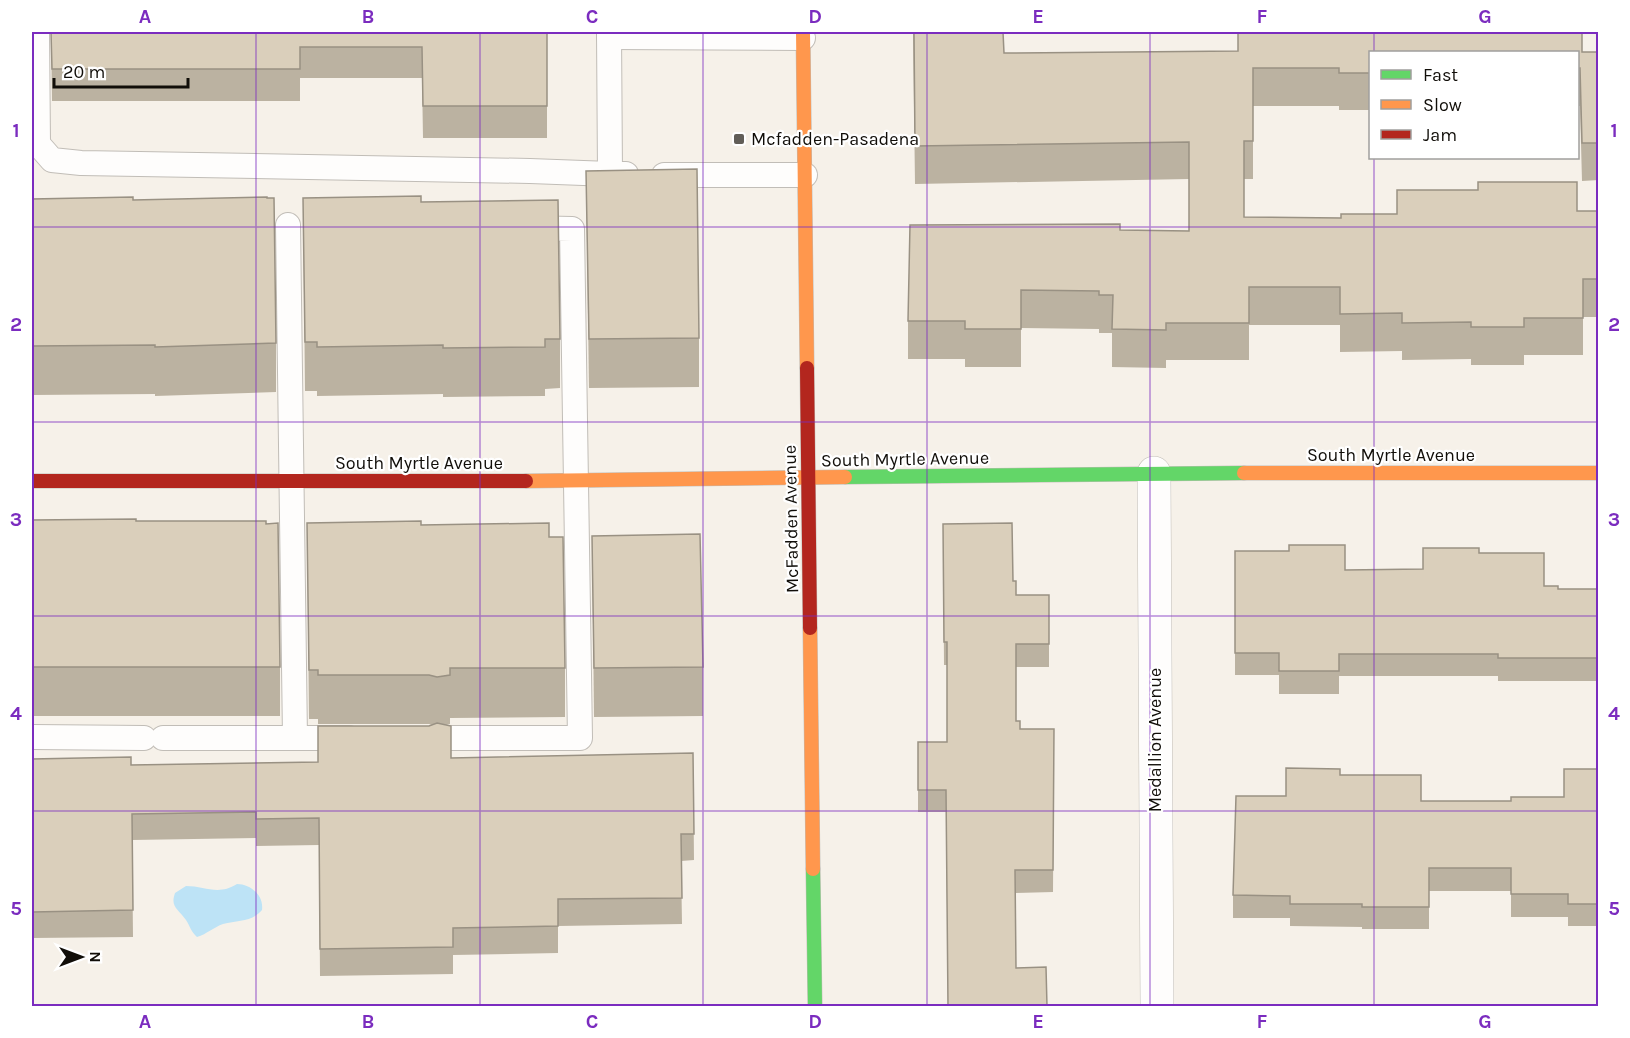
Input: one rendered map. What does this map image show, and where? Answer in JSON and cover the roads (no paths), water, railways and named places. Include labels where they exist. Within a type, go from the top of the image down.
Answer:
[{"type":"street","name":"McFadden Avenue","points":[[803,35],[815,1006]]},
{"type":"street","name":"South Myrtle Avenue","points":[[32,481],[575,481],[1154,473],[1599,473]]},
{"type":"street","name":"Medallion Avenue","points":[[1154,473],[1157,1006]]},
{"type":"lane","points":[[37,32],[38,144],[52,160],[81,163],[610,174],[805,175]]},
{"type":"lane","points":[[610,174],[609,34],[803,35]]},
{"type":"lane","points":[[288,226],[295,738]]},
{"type":"lane","points":[[431,738],[580,738],[572,229],[505,228]]},
{"type":"lane","points":[[32,737],[373,738]]},
{"type":"water","points":[[237,884],[255,891],[261,900],[262,910],[249,919],[223,924],[197,937],[173,902],[175,893],[186,886],[218,890]]},
{"type":"place","name":"Mcfadden-Pasadena","points":[[739,139]]}]
